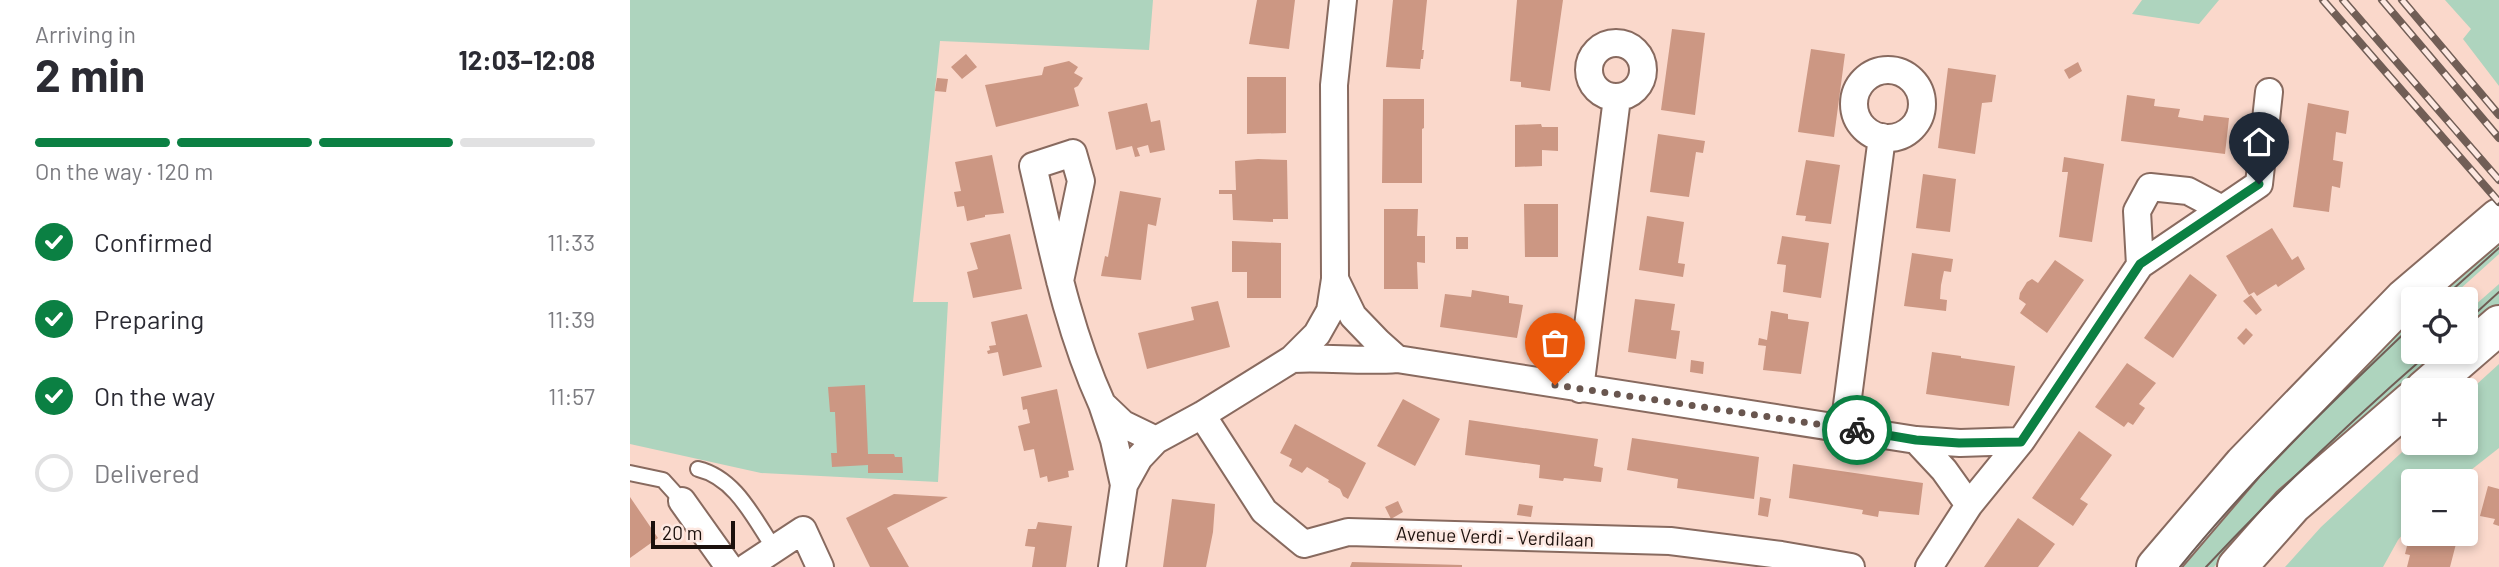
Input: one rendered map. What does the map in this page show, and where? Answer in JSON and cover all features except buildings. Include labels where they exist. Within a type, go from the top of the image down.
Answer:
[{"type":"main road","points":[[2156,567],[2244,464],[2404,299],[2499,218]]},
{"type":"main road","points":[[2438,378],[2499,325]]},
{"type":"main road","points":[[2237,567],[2292,505],[2401,410]]},
{"type":"street","points":[[1112,567],[1124,485],[1139,458],[1156,440],[1292,359],[1317,334],[1330,312],[1335,279],[1334,85],[1343,0]]},
{"type":"street","points":[[1929,567],[1969,505],[2021,442],[2140,264],[2259,184],[2269,92]]},
{"type":"street","points":[[1580,389],[1617,98]]},
{"type":"street","points":[[1844,428],[1882,137]]},
{"type":"street","points":[[2140,264],[2137,211],[2150,187],[2188,191],[2222,209]]},
{"type":"street","points":[[1335,279],[1353,316],[1397,359]]},
{"type":"street","points":[[1060,281],[1075,337],[1114,440],[1124,485]]},
{"type":"street","points":[[1292,359],[1397,359],[1916,440],[1959,443],[2021,442]]},
{"type":"street","points":[[1102,404],[1123,424],[1156,440]]},
{"type":"street","name":"Avenue Verdi - Verdilaan","points":[[1202,415],[1264,511],[1306,556],[1348,532],[1670,541],[1851,567]]},
{"type":"street","points":[[1916,440],[1944,470],[1969,505]]},
{"type":"street","points":[[682,501],[729,567]]},
{"type":"street","points":[[747,567],[803,530],[820,567]]},
{"type":"lane","points":[[698,469],[710,472],[733,488],[775,548]]},
{"type":"lane","points":[[630,473],[663,480],[682,501]]},
{"type":"green space","points":[[630,0],[1153,0],[1149,50],[940,41],[913,302],[948,302],[938,482],[761,473],[630,444]]},
{"type":"green space","points":[[2142,0],[2219,0],[2199,24],[2132,14]]},
{"type":"green space","points":[[2445,0],[2499,0],[2499,86],[2463,39],[2471,29]]},
{"type":"green space","points":[[2499,237],[2499,254],[2462,287],[2439,287]]},
{"type":"green space","points":[[2499,284],[2499,304],[2478,324],[2478,302]]},
{"type":"green space","points":[[2401,322],[2401,364],[2430,364],[2415,378],[2401,378],[2401,390],[2244,534],[2214,567],[2173,567]]},
{"type":"green space","points":[[2499,364],[2499,448],[2472,469],[2401,469],[2401,536],[2383,567],[2285,567],[2321,527],[2401,453],[2478,455],[2478,383]]},
{"type":"tram line","points":[[2455,287],[2499,248]]},
{"type":"tram line","points":[[2478,311],[2499,292]]},
{"type":"tram line","points":[[2180,567],[2263,472],[2401,336]]},
{"type":"tram line","points":[[2206,567],[2315,457],[2417,364]]},
{"type":"railway","points":[[2323,0],[2499,202]]},
{"type":"railway","points":[[2343,0],[2499,180]]},
{"type":"railway","points":[[2382,0],[2499,138]]},
{"type":"railway","points":[[2402,0],[2499,115]]},
{"type":"way so far","points":[[1555,385],[1857,430]]},
{"type":"route","points":[[1857,430],[1916,440],[1959,443],[2021,442],[2140,264],[2259,184]]}]
